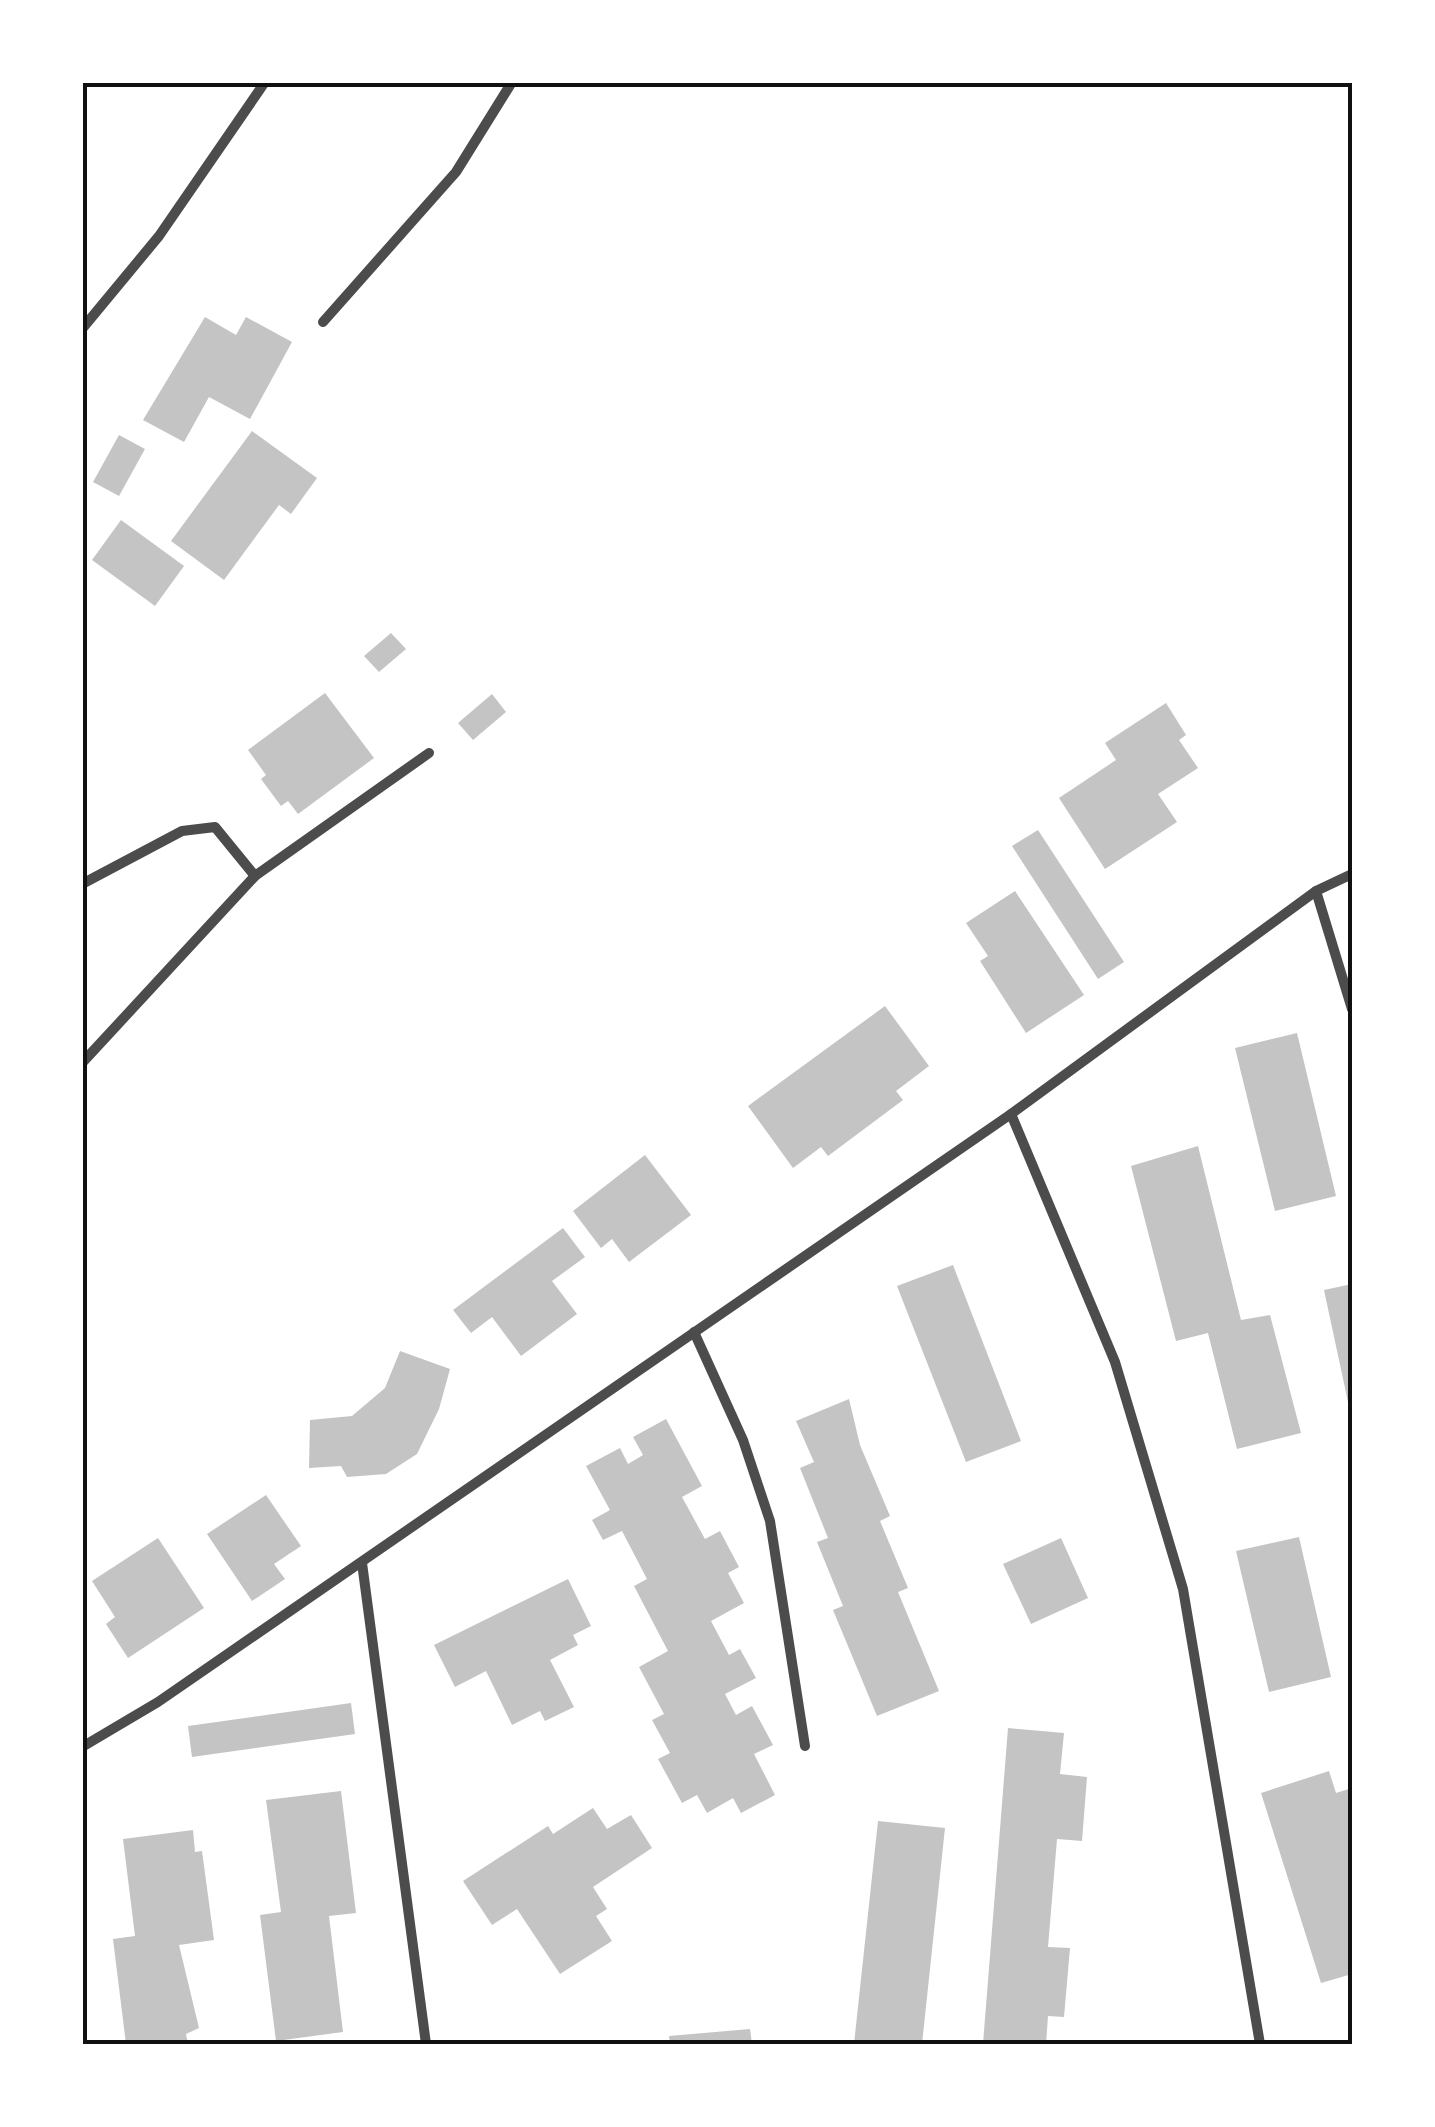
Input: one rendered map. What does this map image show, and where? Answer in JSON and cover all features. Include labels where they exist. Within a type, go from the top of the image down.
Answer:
[{"type":"street","points":[[82,329],[159,236],[265,82]]},
{"type":"street","points":[[324,322],[456,172],[512,82]]},
{"type":"street","points":[[82,1063],[255,876],[428,753]]},
{"type":"street","points":[[82,884],[182,831],[215,827],[255,876]]},
{"type":"street","points":[[82,1747],[158,1702],[362,1563],[1011,1114],[1316,891],[1352,874]]},
{"type":"street","points":[[1316,891],[1352,1010]]},
{"type":"street","points":[[1011,1114],[1114,1362],[1184,1589],[1260,2044]]},
{"type":"street","points":[[694,1332],[743,1440],[770,1521],[805,1746]]},
{"type":"street","points":[[362,1563],[426,2044]]},
{"type":"building","points":[[205,317],[236,335],[246,317],[292,342],[250,419],[209,397],[184,442],[143,420]]},
{"type":"building","points":[[252,431],[317,478],[291,514],[279,505],[224,580],[171,541]]},
{"type":"building","points":[[119,435],[145,449],[119,496],[93,482]]},
{"type":"building","points":[[121,520],[184,566],[155,606],[92,560]]},
{"type":"building","points":[[391,633],[406,649],[379,672],[364,656]]},
{"type":"building","points":[[325,693],[374,758],[298,814],[288,801],[281,806],[261,779],[266,775],[248,750]]},
{"type":"building","points":[[492,694],[506,712],[473,740],[458,723]]},
{"type":"building","points":[[1166,703],[1186,735],[1179,740],[1198,768],[1158,794],[1177,822],[1105,869],[1059,798],[1116,760],[1105,743]]},
{"type":"building","points":[[1038,830],[1124,962],[1098,979],[1012,846]]},
{"type":"building","points":[[1015,891],[1084,995],[1026,1033],[980,961],[988,956],[966,923]]},
{"type":"building","points":[[885,1006],[929,1066],[896,1091],[903,1100],[828,1156],[821,1147],[793,1168],[748,1106]]},
{"type":"building","points":[[1297,1033],[1336,1196],[1275,1211],[1235,1048]]},
{"type":"building","points":[[1198,1146],[1241,1320],[1270,1315],[1301,1433],[1237,1449],[1208,1333],[1176,1341],[1131,1166]]},
{"type":"building","points":[[645,1155],[691,1215],[629,1262],[612,1239],[601,1248],[573,1211]]},
{"type":"building","points":[[563,1228],[585,1257],[552,1281],[577,1314],[521,1356],[492,1317],[471,1333],[453,1310]]},
{"type":"building","points":[[953,1265],[1021,1441],[966,1462],[897,1286]]},
{"type":"building","points":[[1352,1284],[1352,1416],[1351,1416],[1324,1290]]},
{"type":"building","points":[[400,1351],[450,1369],[439,1409],[417,1454],[386,1474],[347,1477],[341,1466],[309,1468],[310,1420],[352,1416],[385,1388]]},
{"type":"building","points":[[849,1399],[860,1445],[890,1516],[880,1521],[908,1588],[898,1592],[939,1691],[877,1716],[833,1610],[843,1606],[817,1542],[828,1538],[800,1468],[814,1462],[796,1421]]},
{"type":"building","points":[[666,1419],[702,1486],[682,1497],[705,1539],[720,1531],[739,1567],[728,1573],[744,1603],[711,1621],[729,1655],[740,1649],[756,1678],[725,1694],[736,1715],[752,1706],[773,1745],[754,1754],[775,1795],[741,1813],[733,1798],[707,1813],[697,1795],[682,1803],[658,1759],[670,1753],[652,1720],[664,1714],[639,1667],[668,1651],[634,1586],[647,1579],[622,1531],[603,1540],[592,1520],[610,1510],[586,1466],[620,1448],[628,1464],[643,1455],[633,1437]]},
{"type":"building","points":[[266,1495],[301,1546],[274,1564],[285,1579],[252,1601],[207,1534]]},
{"type":"building","points":[[1299,1537],[1331,1677],[1269,1692],[1236,1551]]},
{"type":"building","points":[[158,1538],[204,1608],[128,1658],[106,1624],[115,1617],[92,1581]]},
{"type":"building","points":[[1061,1538],[1088,1598],[1031,1624],[1003,1564]]},
{"type":"building","points":[[568,1579],[591,1626],[573,1635],[578,1645],[550,1660],[574,1707],[545,1721],[540,1711],[512,1725],[486,1671],[455,1687],[434,1645]]},
{"type":"building","points":[[351,1703],[355,1734],[192,1757],[188,1726]]},
{"type":"building","points":[[1008,1728],[1064,1733],[1060,1774],[1087,1777],[1082,1841],[1057,1839],[1048,1947],[1070,1948],[1064,2017],[1048,2016],[1046,2044],[983,2044]]},
{"type":"building","points":[[1329,1771],[1336,1793],[1352,1788],[1352,1974],[1321,1983],[1261,1793]]},
{"type":"building","points":[[341,1791],[356,1913],[329,1916],[343,2032],[276,2041],[260,1915],[281,1912],[266,1800]]},
{"type":"building","points":[[593,1808],[607,1829],[631,1815],[652,1848],[593,1887],[607,1909],[596,1916],[612,1941],[560,1974],[517,1909],[492,1925],[463,1881],[548,1826],[553,1834]]},
{"type":"building","points":[[878,1821],[945,1828],[922,2044],[854,2044]]},
{"type":"building","points":[[193,1830],[195,1852],[202,1851],[214,1940],[179,1945],[199,2028],[186,2034],[188,2044],[126,2044],[113,1939],[135,1936],[123,1839]]},
{"type":"building","points":[[750,2029],[752,2044],[670,2044],[669,2036]]}]
